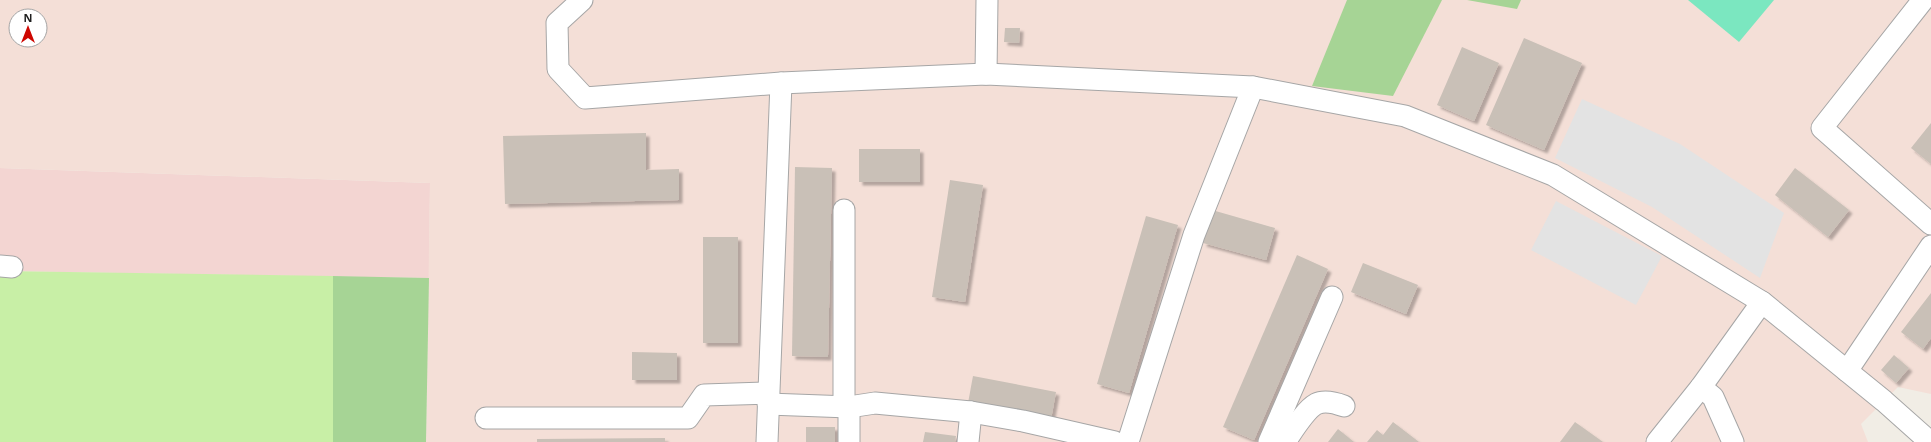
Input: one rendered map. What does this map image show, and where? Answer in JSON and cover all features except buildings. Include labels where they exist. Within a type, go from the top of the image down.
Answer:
[{"type":"lane","points":[[582,0],[557,23],[558,69],[585,98],[781,83],[986,74],[1253,87],[1405,116],[1553,174],[1762,302],[1884,401],[1930,442]]},
{"type":"lane","points":[[986,74],[987,0]]},
{"type":"lane","points":[[1923,0],[1822,128],[1931,224]]},
{"type":"lane","points":[[767,442],[781,83]]},
{"type":"lane","points":[[1128,442],[1194,235],[1253,87]]},
{"type":"lane","points":[[844,210],[847,407],[849,442]]},
{"type":"lane","points":[[1847,371],[1931,246]]},
{"type":"lane","points":[[1269,442],[1332,297]]},
{"type":"lane","points":[[1658,442],[1701,387],[1762,302]]},
{"type":"lane","points":[[1701,387],[1713,397],[1733,442]]},
{"type":"lane","points":[[486,418],[688,418],[704,395],[768,399],[847,407],[875,403],[971,412],[1023,421],[1094,440],[1115,442]]},
{"type":"lane","points":[[1285,442],[1301,419],[1316,404],[1331,402],[1344,406]]},
{"type":"lane","points":[[968,442],[971,412]]},
{"type":"shaded area","points":[[0,0],[1931,0],[1931,394],[1898,387],[1861,424],[1868,442],[426,442],[430,183],[0,168]]},
{"type":"shaded area","points":[[1582,99],[1680,144],[1784,213],[1760,278],[1652,207],[1555,158]]},
{"type":"shaded area","points":[[0,168],[430,183],[429,278],[0,271]]},
{"type":"shaded area","points":[[1556,201],[1662,256],[1636,305],[1531,250]]},
{"type":"green space","points":[[1347,0],[1442,0],[1393,96],[1312,86]]},
{"type":"green space","points":[[1467,0],[1521,0],[1517,9]]},
{"type":"green space","points":[[1688,0],[1774,0],[1739,42]]},
{"type":"green space","points":[[0,271],[333,276],[333,442],[0,442]]},
{"type":"green space","points":[[333,276],[429,278],[426,442],[333,442]]}]
